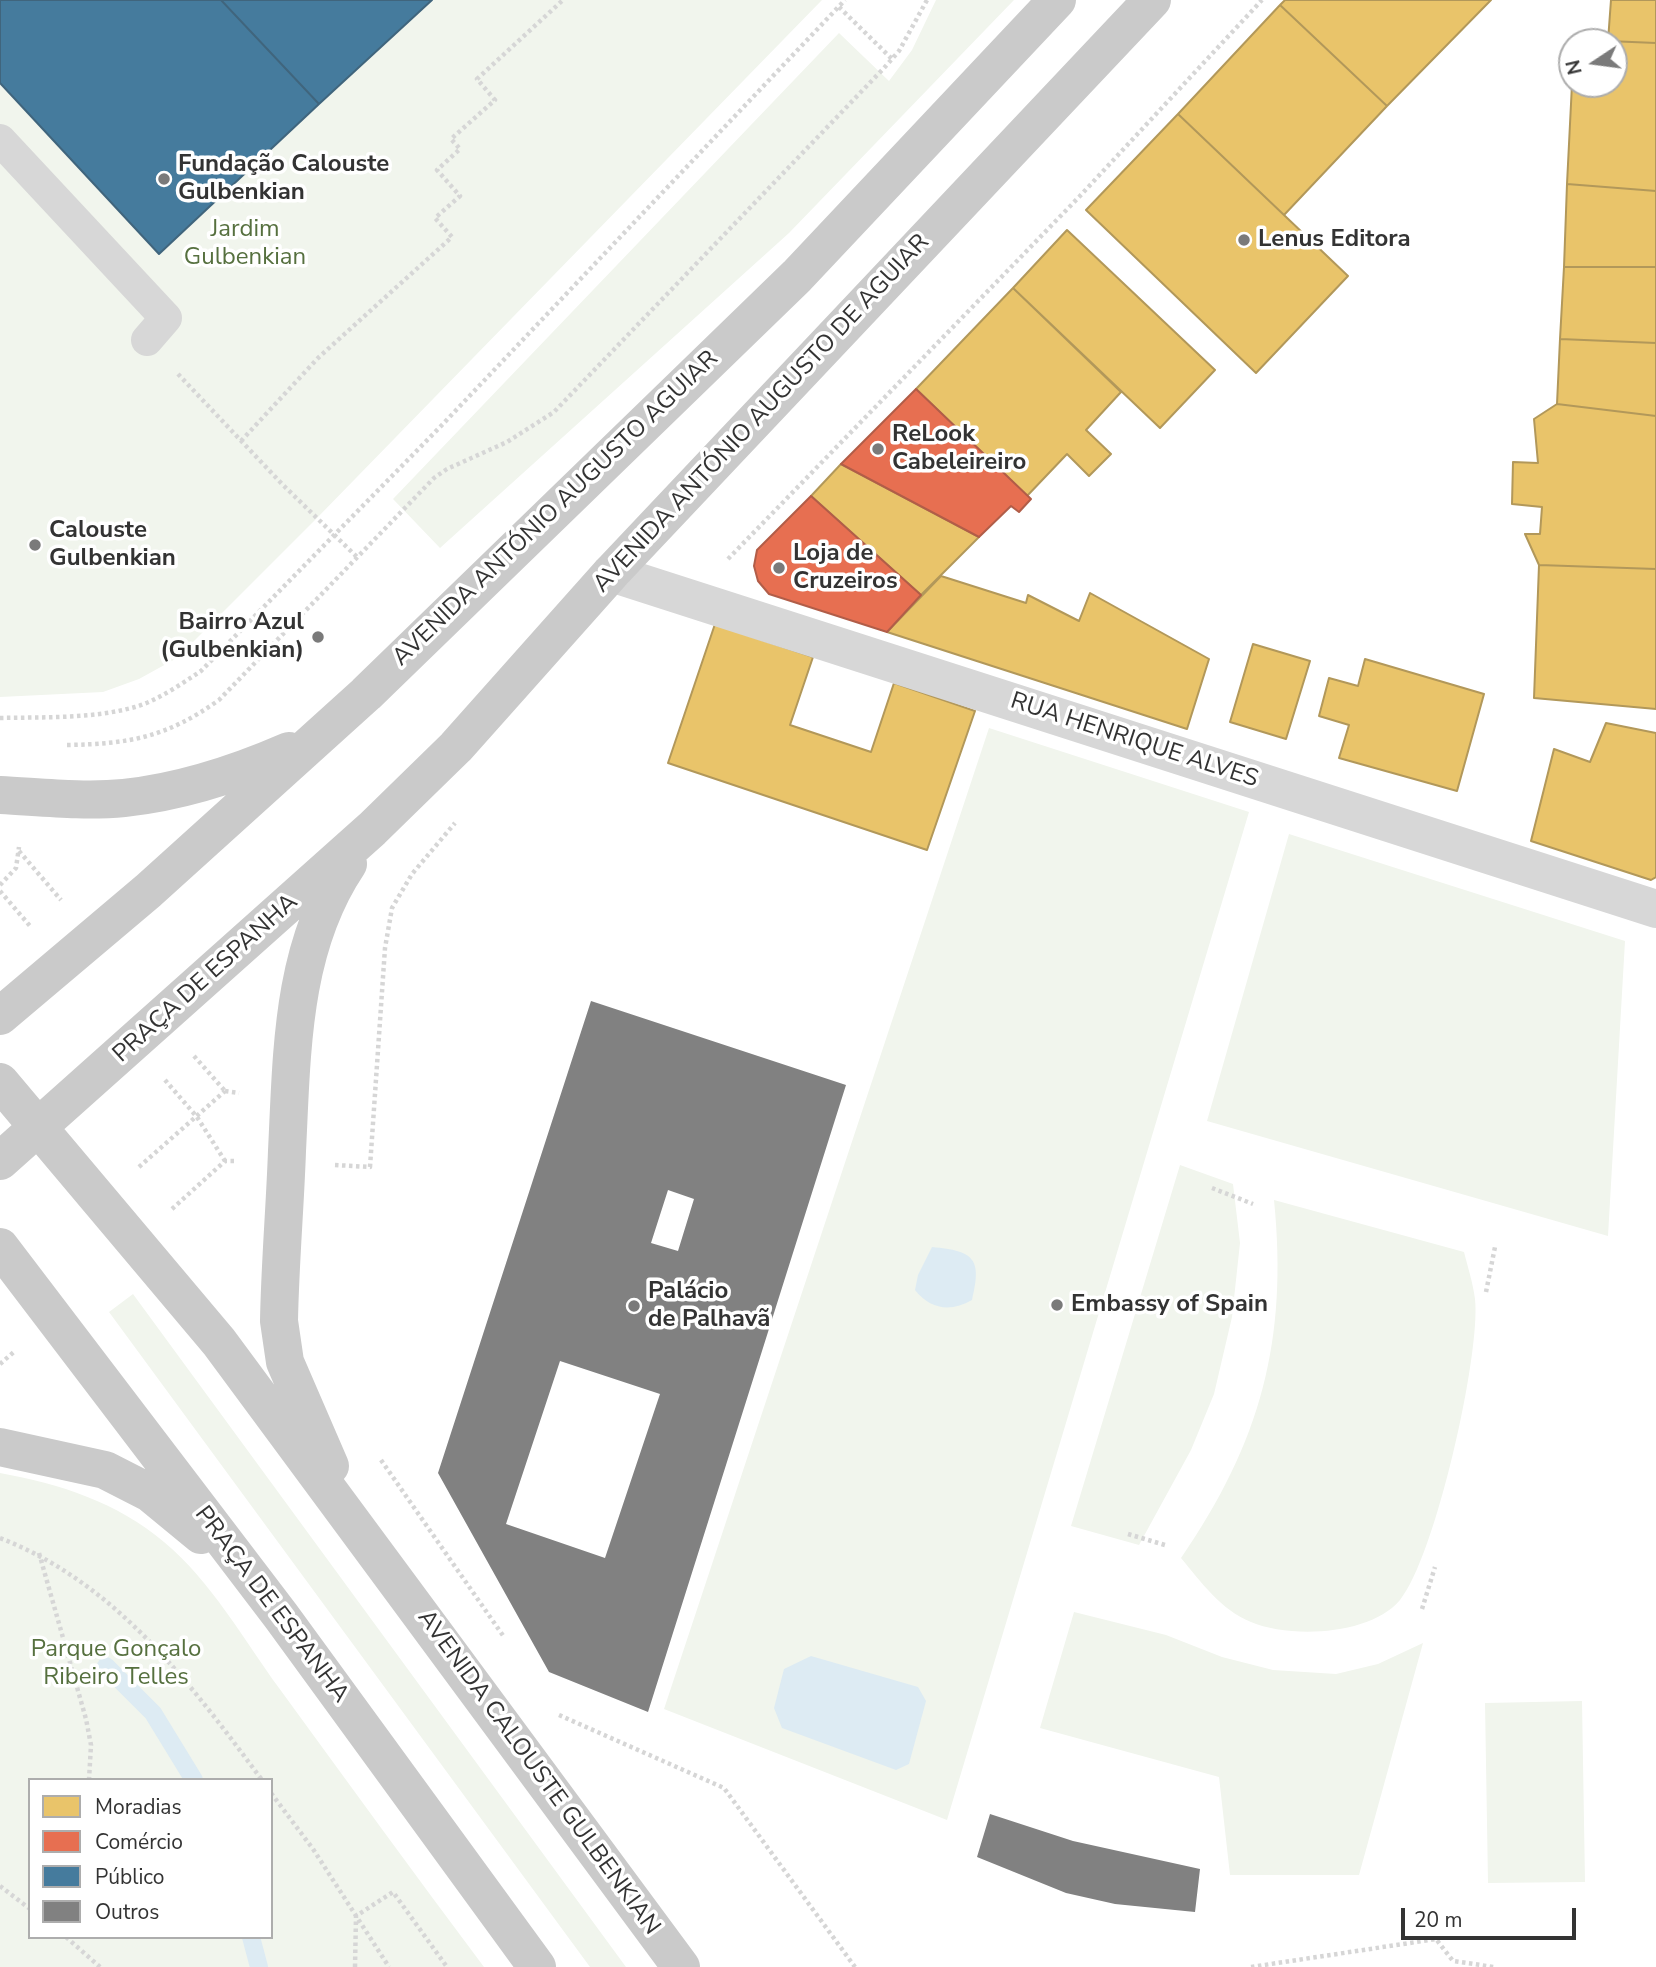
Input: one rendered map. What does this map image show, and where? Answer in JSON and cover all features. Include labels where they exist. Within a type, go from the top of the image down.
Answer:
[{"type":"main road","name":"AVENIDA ANTÓNIO AUGUSTO AGUIAR","points":[[0,1016],[148,891],[366,694],[797,276],[1057,0]]},
{"type":"main road","name":"AVENIDA ANTÓNIO AUGUSTO DE AGUIAR","points":[[372,829],[456,747],[611,573],[1152,0]]},
{"type":"main road","points":[[11,796],[122,798],[178,789],[246,770],[313,741]]},
{"type":"main road","points":[[372,829],[334,886],[311,936],[296,1007],[279,1321],[285,1362],[328,1464],[395,1580]]},
{"type":"main road","name":"PRAÇA DE ESPANHA","points":[[0,1161],[372,829]]},
{"type":"main road","points":[[0,1083],[219,1342],[395,1580]]},
{"type":"main road","name":"PRAÇA DE ESPANHA","points":[[0,1247],[281,1616],[537,1967]]},
{"type":"main road","points":[[0,1447],[105,1470],[150,1493],[209,1541],[281,1616]]},
{"type":"main road","name":"AVENIDA CALOUSTE GULBENKIAN","points":[[395,1580],[681,1967]]},
{"type":"street","name":"RUA HENRIQUE ALVES","points":[[611,573],[1656,909]]},
{"type":"lane","points":[[0,140],[166,318],[147,340]]},
{"type":"path","points":[[241,441],[318,358],[452,237],[435,218],[460,196],[437,170],[460,149],[451,139],[495,100],[477,79],[563,0]]},
{"type":"path","points":[[0,718],[91,715],[136,707],[168,692],[201,671],[442,425],[845,0]]},
{"type":"path","points":[[65,745],[106,744],[140,739],[171,730],[201,713],[219,700],[434,478],[447,469],[507,442],[554,412],[892,59],[922,14],[927,0]]},
{"type":"path","points":[[684,597],[705,583],[1079,197],[1262,0]]},
{"type":"path","points":[[839,7],[892,59]]},
{"type":"path","points":[[147,340],[241,441],[357,557]]},
{"type":"path","points":[[0,886],[16,868],[11,796]]},
{"type":"path","points":[[225,1091],[290,1098]]},
{"type":"path","points":[[338,1177],[339,1154]]},
{"type":"path","points":[[1212,1188],[1253,1204]]},
{"type":"path","points":[[1486,1292],[1495,1247]]},
{"type":"path","points":[[377,1456],[512,1647]]},
{"type":"path","points":[[1128,1534],[1166,1545]]},
{"type":"path","points":[[0,1538],[39,1553],[113,1604],[175,1670],[260,1778]]},
{"type":"path","points":[[39,1553],[86,1719],[91,1745],[89,1778]]},
{"type":"path","points":[[1422,1609],[1435,1567]]},
{"type":"path","points":[[551,1704],[559,1715],[724,1788],[855,1967]]},
{"type":"path","points":[[273,1796],[388,1967]]},
{"type":"path","points":[[0,1886],[28,1907]]},
{"type":"path","points":[[356,1916],[393,1892],[447,1967]]},
{"type":"path","points":[[355,1967],[356,1916]]},
{"type":"path","points":[[69,1939],[100,1967]]},
{"type":"path","points":[[1251,1967],[1436,1939],[1453,1961],[1494,1967]]},
{"type":"green space","name":"Jardim Gulbenkian","points":[[0,0],[822,0],[177,658],[139,679],[103,692],[0,697]]},
{"type":"green space","points":[[936,0],[1014,0],[789,233],[440,548],[393,499],[839,33],[889,81],[912,50]]},
{"type":"green space","points":[[989,728],[1249,812],[947,1820],[664,1709]]},
{"type":"green space","points":[[1289,834],[1625,941],[1608,1236],[1207,1121]]},
{"type":"green space","points":[[1180,1165],[1233,1184],[1240,1243],[1232,1317],[1214,1394],[1191,1450],[1139,1545],[1071,1526]]},
{"type":"green space","points":[[1274,1200],[1464,1252],[1472,1281],[1475,1326],[1471,1363],[1453,1454],[1427,1543],[1414,1577],[1400,1600],[1387,1612],[1351,1627],[1308,1632],[1287,1631],[1251,1622],[1240,1617],[1212,1595],[1181,1558],[1209,1515],[1231,1473],[1263,1388],[1277,1299]]},
{"type":"green space","points":[[133,1294],[626,1967],[590,1967],[109,1312]]},
{"type":"green space","name":"Parque Gonçalo Ribeiro Telles","points":[[0,1473],[66,1489],[107,1505],[146,1528],[181,1558],[212,1593],[484,1967],[0,1967]]},
{"type":"green space","points":[[1074,1612],[1166,1635],[1222,1657],[1273,1670],[1336,1674],[1378,1664],[1423,1643],[1359,1875],[1230,1875],[1219,1777],[1040,1728]]},
{"type":"green space","points":[[1582,1701],[1585,1882],[1488,1883],[1485,1703]]},
{"type":"shaded area","points":[[932,1247],[958,1251],[972,1260],[976,1275],[972,1300],[956,1306],[942,1307],[928,1302],[915,1290],[918,1275]]},
{"type":"shaded area","points":[[811,1656],[918,1687],[926,1701],[909,1764],[896,1770],[782,1728],[774,1708],[784,1669]]},
{"type":"building: Moradias","points":[[1285,0],[1491,0],[1387,106],[1280,5]]},
{"type":"building: Moradias","points":[[1611,0],[1656,0],[1656,43],[1628,42],[1628,28],[1609,28]]},
{"type":"building: Moradias","points":[[1280,5],[1387,106],[1284,215],[1178,114]]},
{"type":"building: Moradias","points":[[1628,42],[1656,43],[1656,191],[1567,184],[1571,98],[1628,98]]},
{"type":"building: Moradias","points":[[1178,114],[1348,276],[1256,373],[1086,210]]},
{"type":"building: Moradias","points":[[1567,184],[1656,191],[1656,267],[1564,267]]},
{"type":"building: Moradias","points":[[1067,230],[1215,370],[1160,428],[1013,288]]},
{"type":"building: Moradias","points":[[1564,267],[1656,267],[1656,343],[1560,339]]},
{"type":"building: Moradias","points":[[1013,288],[1121,392],[1086,430],[1111,454],[1089,476],[1067,454],[1027,496],[916,389]]},
{"type":"building: Moradias","points":[[1560,339],[1656,343],[1656,416],[1557,404]]},
{"type":"building: Moradias","points":[[1557,404],[1656,416],[1656,569],[1539,565],[1525,534],[1540,534],[1542,507],[1512,504],[1513,462],[1538,463],[1534,419]]},
{"type":"building: Moradias","points":[[841,464],[979,537],[921,595],[811,496]]},
{"type":"building: Moradias","points":[[1539,565],[1656,569],[1656,709],[1534,698]]},
{"type":"building: Moradias","points":[[941,576],[1026,603],[1028,595],[1079,621],[1090,593],[1209,659],[1187,729],[887,632]]},
{"type":"building: Moradias","points":[[715,624],[813,657],[790,725],[871,752],[894,683],[975,711],[927,850],[668,763]]},
{"type":"building: Moradias","points":[[1253,644],[1310,661],[1286,739],[1230,722]]},
{"type":"building: Moradias","points":[[1365,659],[1484,694],[1457,791],[1339,758],[1349,725],[1319,716],[1329,678],[1358,686]]},
{"type":"building: Moradias","points":[[1606,723],[1656,733],[1656,877],[1651,880],[1531,841],[1554,749],[1590,762]]},
{"type":"building: Comércio","points":[[916,389],[1031,499],[1019,512],[1011,506],[979,537],[841,464]]},
{"type":"building: Comércio","points":[[811,496],[921,595],[887,632],[769,594],[758,581],[754,566],[757,550]]},
{"type":"building: Público","name":"Fundação Calouste Gulbenkian","points":[[0,0],[221,0],[319,104],[159,254],[0,83]]},
{"type":"building: Público","points":[[221,0],[432,0],[319,104]]},
{"type":"building: Outros","name":"Palácio de Palhavã","points":[[591,1001],[846,1085],[648,1712],[549,1672],[438,1473]],"holes":[[[668,1190],[694,1199],[678,1251],[651,1243]],[[560,1361],[660,1394],[605,1558],[506,1524]]]},
{"type":"building: Outros","points":[[990,1814],[1073,1841],[1200,1869],[1195,1912],[1115,1904],[1066,1893],[977,1857]]},
{"type":"waterway","points":[[106,1666],[153,1713],[193,1778]]},
{"type":"waterway","points":[[252,1939],[259,1967]]},
{"type":"place","name":"Fundação Calouste Gulbenkian","points":[[164,179]]},
{"type":"place","name":"Lenus Editora","points":[[1244,240]]},
{"type":"place","name":"ReLook Cabeleireiro","points":[[878,449]]},
{"type":"place","name":"Calouste Gulbenkian","points":[[35,545]]},
{"type":"place","name":"Loja de Cruzeiros","points":[[779,568]]},
{"type":"place","name":"Bairro Azul (Gulbenkian)","points":[[318,637]]},
{"type":"place","name":"Embassy of Spain","points":[[1057,1305]]},
{"type":"place","name":"Palácio de Palhavã","points":[[634,1306]]}]
